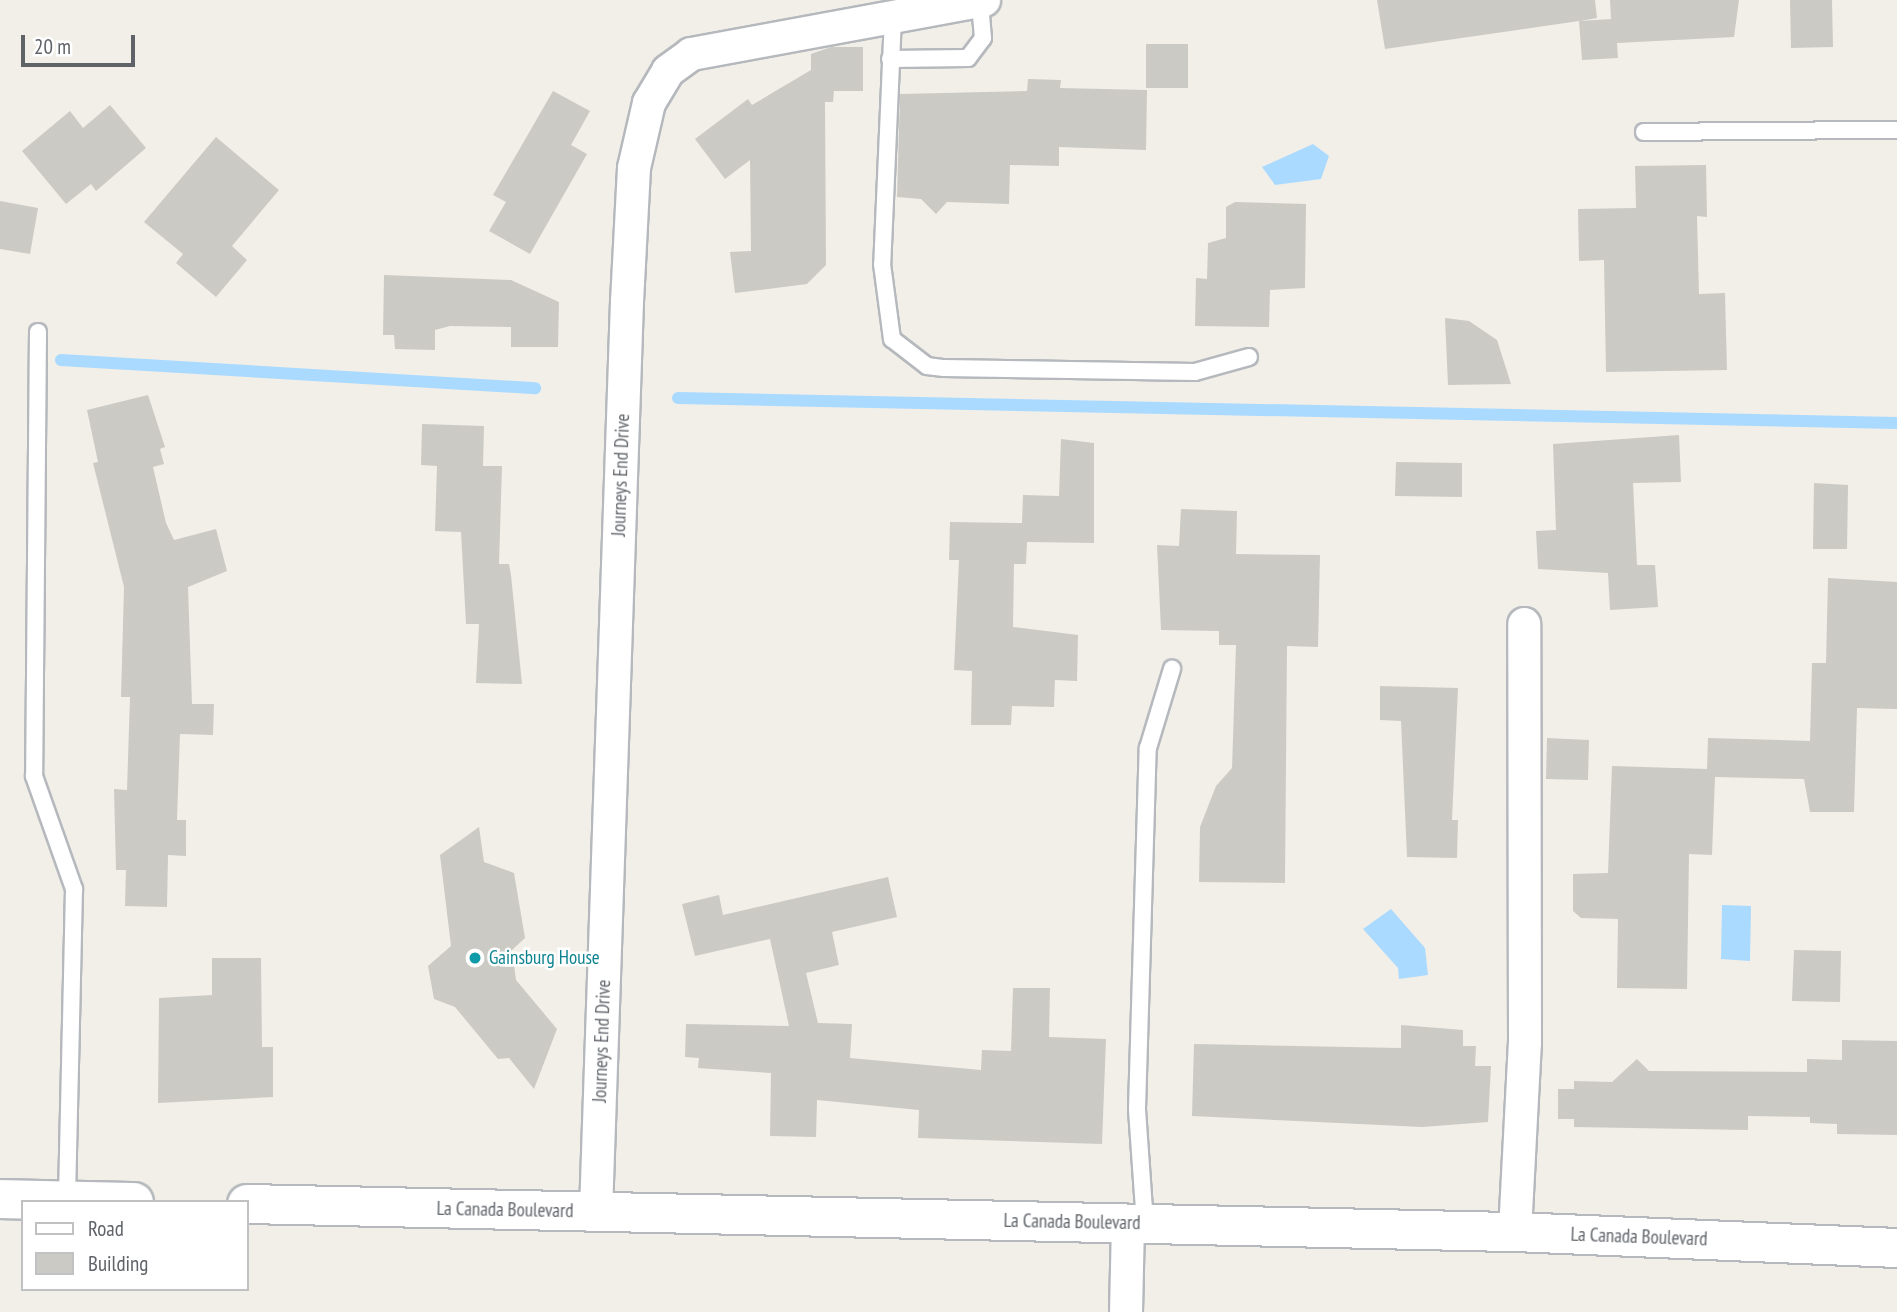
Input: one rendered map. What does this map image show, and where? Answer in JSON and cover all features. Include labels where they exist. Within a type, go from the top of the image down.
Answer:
[{"type":"street","name":"Journeys End Drive","points":[[596,1212],[627,302],[634,168],[649,103],[668,71],[691,54],[982,0]]},
{"type":"street","points":[[1515,1232],[1526,988],[1524,624]]},
{"type":"street","points":[[0,1199],[67,1200]]},
{"type":"street","name":"La Canada Boulevard","points":[[248,1204],[1515,1232],[1897,1248]]},
{"type":"street","points":[[1126,1312],[1137,1224]]},
{"type":"lane","points":[[890,59],[968,58],[983,38],[982,0]]},
{"type":"lane","points":[[893,17],[883,295],[892,339],[909,354],[944,369],[1195,372],[1249,358]]},
{"type":"lane","points":[[1644,132],[1897,130]]},
{"type":"lane","points":[[38,332],[34,776],[74,889],[67,1200]]},
{"type":"lane","points":[[1137,1224],[1137,1109],[1148,748],[1172,669]]},
{"type":"water","points":[[1313,144],[1329,156],[1321,179],[1275,185],[1262,167]]},
{"type":"water","points":[[1722,905],[1751,906],[1750,961],[1721,959]]},
{"type":"water","points":[[1391,909],[1425,948],[1428,975],[1399,979],[1398,968],[1363,929]]},
{"type":"building","points":[[1377,0],[1595,0],[1597,18],[1580,21],[1611,19],[1610,0],[1739,0],[1734,37],[1617,43],[1618,58],[1582,60],[1579,21],[1385,49]]},
{"type":"building","points":[[1790,0],[1832,0],[1833,47],[1791,48]]},
{"type":"building","points":[[1146,44],[1188,44],[1188,88],[1146,88]]},
{"type":"building","points":[[831,47],[863,47],[863,91],[834,91],[833,102],[825,102],[826,265],[807,284],[735,293],[730,252],[751,251],[750,160],[725,179],[695,139],[748,99],[752,105],[811,70],[811,54]]},
{"type":"building","points":[[1028,79],[1061,80],[1060,88],[1147,90],[1146,150],[1059,147],[1059,166],[1010,165],[1009,204],[947,202],[936,214],[921,199],[897,197],[900,94],[1027,91]]},
{"type":"building","points":[[553,91],[590,111],[571,145],[587,154],[530,254],[489,231],[506,202],[493,195]]},
{"type":"building","points":[[110,105],[146,148],[96,191],[91,184],[66,204],[22,151],[70,111],[83,128]]},
{"type":"building","points":[[216,137],[279,190],[232,246],[247,260],[216,297],[176,263],[183,254],[144,222]]},
{"type":"building","points":[[1706,165],[1707,217],[1697,216],[1699,294],[1725,293],[1727,370],[1606,372],[1604,260],[1579,261],[1578,209],[1636,208],[1635,166]]},
{"type":"building","points":[[0,201],[38,208],[30,254],[0,249]]},
{"type":"building","points":[[1235,202],[1306,204],[1305,288],[1270,290],[1269,327],[1195,326],[1196,278],[1207,279],[1208,243],[1226,238],[1226,207]]},
{"type":"building","points":[[384,275],[511,280],[559,302],[558,347],[511,347],[511,327],[450,326],[435,330],[435,350],[395,349],[394,335],[383,335]]},
{"type":"building","points":[[1445,318],[1469,321],[1497,340],[1511,384],[1448,385]]},
{"type":"building","points":[[148,395],[165,447],[160,449],[164,464],[153,467],[166,523],[174,540],[216,529],[227,571],[188,587],[192,704],[214,704],[213,735],[180,734],[177,820],[186,820],[186,856],[168,855],[167,907],[125,906],[126,870],[116,870],[114,789],[127,790],[130,697],[121,697],[124,587],[93,463],[98,462],[87,410]]},
{"type":"building","points":[[422,424],[484,426],[483,466],[502,466],[499,564],[509,564],[522,684],[476,683],[479,624],[466,624],[461,532],[435,531],[437,466],[421,465]]},
{"type":"building","points":[[1679,435],[1681,482],[1633,483],[1637,565],[1655,565],[1658,607],[1610,610],[1608,573],[1538,569],[1536,531],[1556,530],[1553,444]]},
{"type":"building","points":[[1061,439],[1094,443],[1094,543],[1027,542],[1026,564],[1014,564],[1013,627],[1078,635],[1077,681],[1055,680],[1054,707],[1012,706],[1011,725],[971,725],[972,671],[954,670],[959,560],[949,560],[950,522],[1022,523],[1023,495],[1059,496]]},
{"type":"building","points":[[1396,462],[1462,463],[1462,497],[1395,496]]},
{"type":"building","points":[[1814,483],[1848,485],[1847,549],[1813,549]]},
{"type":"building","points":[[1181,509],[1237,511],[1236,554],[1320,555],[1318,647],[1287,646],[1285,883],[1199,882],[1200,827],[1216,786],[1232,768],[1236,645],[1219,645],[1219,631],[1161,630],[1157,545],[1179,546]]},
{"type":"building","points":[[1828,578],[1897,582],[1897,709],[1857,708],[1854,812],[1810,812],[1804,779],[1715,777],[1712,855],[1689,854],[1687,989],[1617,988],[1618,919],[1581,918],[1573,911],[1573,874],[1608,873],[1612,766],[1707,769],[1708,738],[1810,741],[1812,663],[1826,663]]},
{"type":"building","points":[[1380,686],[1458,688],[1452,820],[1458,820],[1457,858],[1407,857],[1401,721],[1380,720]]},
{"type":"building","points":[[1547,738],[1589,740],[1588,780],[1546,779]]},
{"type":"building","name":"Gainsburg House","points":[[479,827],[484,862],[514,873],[525,938],[512,950],[516,980],[557,1029],[534,1089],[509,1058],[498,1059],[455,1007],[434,999],[428,966],[451,946],[440,855]]},
{"type":"building","points":[[888,877],[897,917],[832,932],[839,965],[806,973],[818,1023],[852,1024],[850,1058],[981,1070],[982,1050],[1011,1051],[1013,988],[1050,988],[1049,1037],[1106,1039],[1102,1144],[918,1138],[919,1110],[817,1100],[816,1137],[770,1136],[771,1073],[698,1068],[699,1058],[685,1057],[686,1024],[789,1026],[770,939],[695,956],[682,904],[719,895],[723,915]]},
{"type":"building","points":[[1794,950],[1841,951],[1840,1002],[1792,1001]]},
{"type":"building","points":[[212,958],[261,958],[262,1047],[273,1047],[273,1097],[158,1103],[159,998],[212,995]]},
{"type":"building","points":[[1401,1025],[1463,1030],[1463,1046],[1476,1046],[1475,1066],[1491,1066],[1488,1122],[1422,1127],[1192,1116],[1194,1044],[1401,1048]]},
{"type":"building","points":[[1842,1040],[1897,1041],[1897,1135],[1837,1134],[1837,1124],[1810,1123],[1810,1117],[1748,1116],[1748,1130],[1574,1127],[1574,1119],[1558,1119],[1558,1089],[1574,1089],[1574,1081],[1612,1082],[1637,1059],[1649,1071],[1807,1072],[1807,1059],[1842,1060]]},
{"type":"waterway","points":[[61,360],[535,388]]},
{"type":"waterway","points":[[678,398],[1897,423]]},
{"type":"place","name":"Gainsburg House","points":[[475,958]]}]
